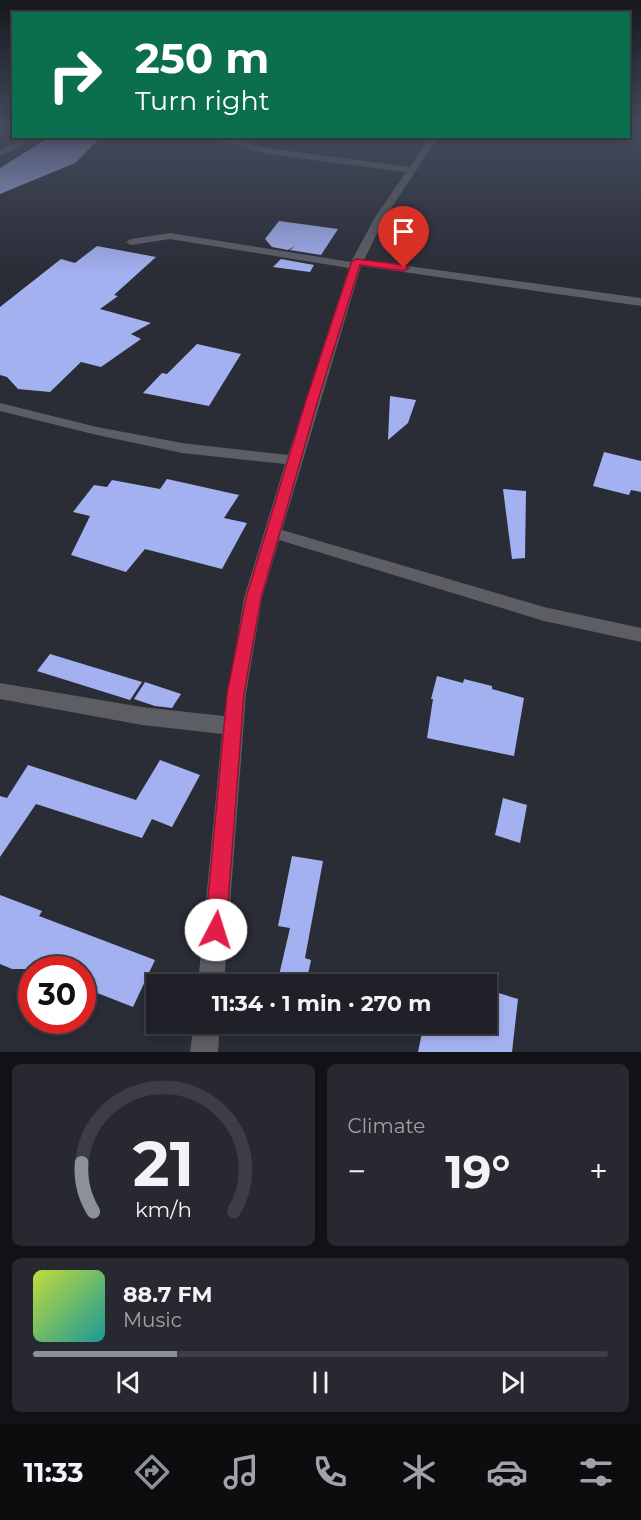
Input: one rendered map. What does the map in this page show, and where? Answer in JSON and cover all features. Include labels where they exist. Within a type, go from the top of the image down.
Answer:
[{"type":"street","points":[[212,974],[236,694],[254,598],[312,400],[356,264],[379,219],[410,175]]},
{"type":"street","points":[[131,243],[170,236],[356,264],[641,302]]},
{"type":"street","points":[[0,407],[96,431],[182,448],[296,461]]},
{"type":"street","points":[[273,533],[373,561],[544,614],[641,635]]},
{"type":"street","points":[[0,691],[142,716],[234,726]]},
{"type":"street","points":[[204,1052],[206,1034]]},
{"type":"building","points":[[0,175],[46,175],[0,194]]},
{"type":"building","points":[[279,221],[338,229],[321,255],[290,250],[295,246],[288,250],[272,247],[265,239]]},
{"type":"building","points":[[97,246],[156,257],[114,295],[118,296],[100,309],[151,323],[131,334],[141,339],[101,367],[81,362],[50,392],[18,389],[7,377],[0,375],[0,307],[61,259],[75,263]]},
{"type":"building","points":[[281,259],[314,265],[310,272],[273,267]]},
{"type":"building","points":[[197,344],[241,354],[209,406],[143,393],[162,373],[167,374]]},
{"type":"building","points":[[390,396],[416,400],[408,423],[388,440]]},
{"type":"building","points":[[604,452],[641,461],[641,492],[631,490],[629,495],[593,486]]},
{"type":"building","points":[[167,479],[239,495],[224,518],[247,523],[222,569],[145,549],[126,572],[71,555],[90,516],[73,512],[94,485],[107,487],[112,480],[160,489]]},
{"type":"building","points":[[503,489],[526,491],[525,558],[512,559]]},
{"type":"building","points":[[50,654],[142,682],[130,700],[37,671]]},
{"type":"building","points":[[437,676],[463,683],[464,679],[492,686],[492,689],[524,698],[514,756],[427,738],[433,699],[431,699]]},
{"type":"building","points":[[145,682],[181,694],[172,708],[155,706],[134,699]]},
{"type":"building","points":[[160,760],[200,775],[172,827],[152,819],[142,838],[36,804],[0,857],[0,796],[7,798],[28,765],[136,800]]},
{"type":"building","points":[[503,798],[527,805],[520,843],[495,835]]},
{"type":"building","points":[[292,856],[323,861],[305,958],[311,960],[308,974],[279,974],[290,928],[278,926]]},
{"type":"building","points":[[0,895],[42,911],[39,916],[155,960],[148,974],[146,974],[146,979],[133,1007],[96,992],[96,956],[18,956],[18,969],[0,964]]},
{"type":"building","points":[[497,992],[518,999],[512,1052],[418,1052],[422,1034],[497,1034]]},
{"type":"route","points":[[216,930],[236,694],[254,598],[312,400],[357,261],[404,268]]}]
